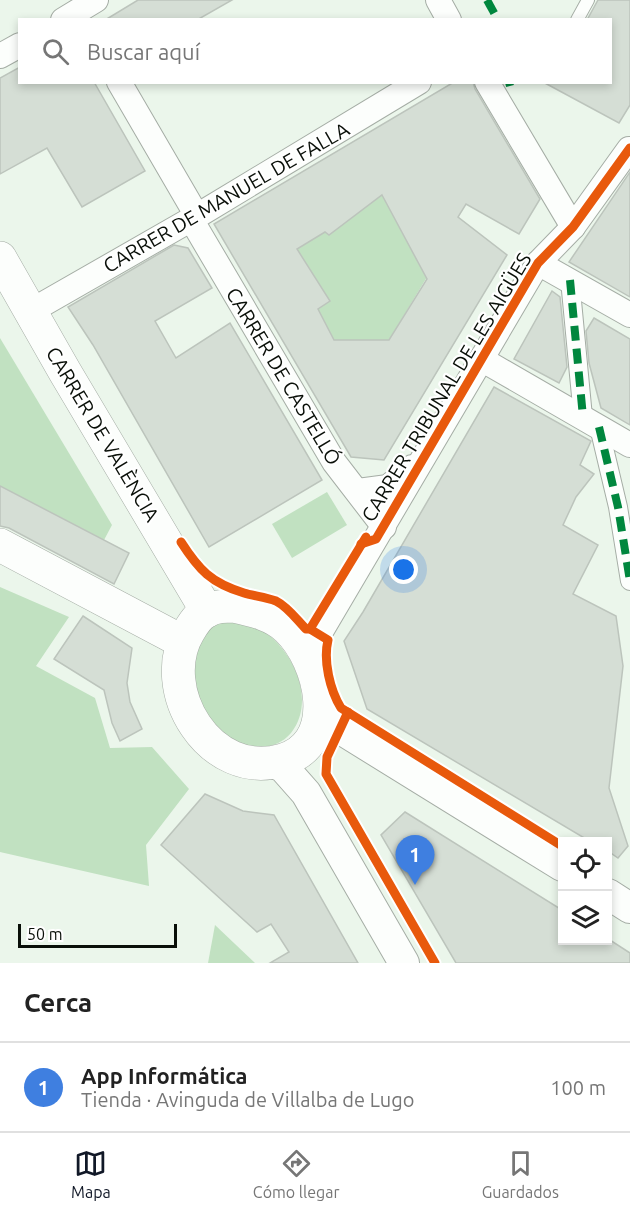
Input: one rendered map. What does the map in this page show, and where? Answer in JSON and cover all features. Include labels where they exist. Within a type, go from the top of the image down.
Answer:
[{"type":"main road","name":"CARRER DE VALÈNCIA","points":[[0,258],[207,611]]},
{"type":"main road","points":[[0,545],[183,642]]},
{"type":"main road","points":[[234,606],[269,616],[287,628],[310,660],[316,674],[320,707],[317,726],[309,742],[288,758],[273,763],[248,763],[233,758],[222,752],[200,733],[190,717],[179,673],[183,642],[193,625],[207,611],[234,606]]},
{"type":"street","points":[[438,0],[448,18]]},
{"type":"street","points":[[0,56],[18,46]]},
{"type":"street","name":"CARRER DE CASTELLÓ","points":[[120,84],[334,462],[384,527]]},
{"type":"street","name":"CARRER DE MANUEL DE FALLA","points":[[31,311],[194,218],[416,84]]},
{"type":"street","points":[[488,84],[573,227]]},
{"type":"street","name":"CARRER TRIBUNAL DE LES AIGÜES","points":[[310,660],[319,635],[538,262],[573,227],[630,145]]},
{"type":"street","points":[[538,262],[630,315]]},
{"type":"street","points":[[570,280],[591,422],[618,507],[630,581]]},
{"type":"street","points":[[481,359],[630,445]]},
{"type":"street","points":[[358,491],[388,487],[423,458]]},
{"type":"street","points":[[320,707],[334,726],[558,864]]},
{"type":"street","points":[[273,763],[283,767],[306,793],[404,963]]},
{"type":"street","points":[[612,897],[630,908]]},
{"type":"lane","points":[[578,18],[588,0]]},
{"type":"green space","points":[[382,195],[427,277],[380,355],[334,340],[318,309],[330,301],[297,249]]},
{"type":"green space","points":[[0,338],[112,525],[104,540],[0,486]]},
{"type":"green space","points":[[327,492],[347,525],[292,558],[272,524]]},
{"type":"green space","points":[[0,587],[69,617],[36,666],[95,698],[110,748],[152,747],[189,789],[146,845],[149,886],[0,852]]},
{"type":"green space","points":[[226,621],[257,627],[269,635],[290,659],[297,674],[302,705],[299,719],[291,733],[274,745],[264,747],[244,744],[225,735],[198,700],[194,681],[193,652],[211,627]]},
{"type":"green space","points":[[215,925],[255,963],[208,963]]},
{"type":"building","points":[[138,0],[232,0],[200,18],[108,18]]},
{"type":"building","points":[[598,0],[630,0],[630,105],[619,123],[547,84],[612,84],[612,18],[588,18]]},
{"type":"building","points":[[18,68],[18,84],[95,84],[145,171],[82,207],[47,148],[0,174],[0,78]]},
{"type":"building","points":[[451,84],[474,84],[540,199],[519,234],[466,204],[458,217],[507,255],[384,460],[351,457],[214,224]],"holes":[[[382,195],[427,279],[389,340],[334,340],[318,309],[330,301],[297,249],[325,232],[329,235]]]},
{"type":"building","points":[[630,172],[630,297],[569,262]]},
{"type":"building","points":[[174,245],[188,248],[212,288],[155,321],[176,358],[230,323],[322,480],[209,547],[93,345],[68,307]]},
{"type":"building","points":[[552,291],[560,297],[567,367],[559,383],[514,359]]},
{"type":"building","points":[[594,318],[630,339],[630,425],[601,408],[589,363],[586,331]]},
{"type":"building","points":[[494,387],[591,441],[580,465],[594,474],[576,497],[563,525],[598,545],[573,594],[616,616],[623,666],[609,788],[628,846],[618,858],[612,854],[612,837],[583,837],[367,709],[344,641]]},
{"type":"building","points":[[0,486],[129,553],[114,584],[9,528],[0,526]]},
{"type":"building","points":[[83,616],[132,648],[127,683],[130,702],[142,729],[120,741],[112,723],[104,690],[54,659]]},
{"type":"building","points":[[205,794],[243,811],[274,815],[358,963],[270,963],[289,952],[271,924],[257,932],[161,845]]},
{"type":"building","points":[[405,812],[558,908],[558,945],[612,945],[612,941],[630,953],[630,963],[456,963],[381,835]]},
{"type":"marked path","points":[[487,0],[497,18]]},
{"type":"marked path","points":[[570,280],[583,417]]},
{"type":"marked path","points":[[599,427],[618,507],[630,581]]},
{"type":"cycle path","points":[[361,544],[376,539],[538,263],[573,227],[630,148]]},
{"type":"cycle path","points":[[310,629],[366,537]]},
{"type":"cycle path","points":[[181,542],[200,568],[214,580],[244,593],[276,601],[306,629],[328,640],[326,657],[328,675],[341,708],[558,844]]},
{"type":"cycle path","points":[[348,712],[327,757],[326,774],[435,963]]},
{"type":"place","name":"App Informática","points":[[415,885]]}]
